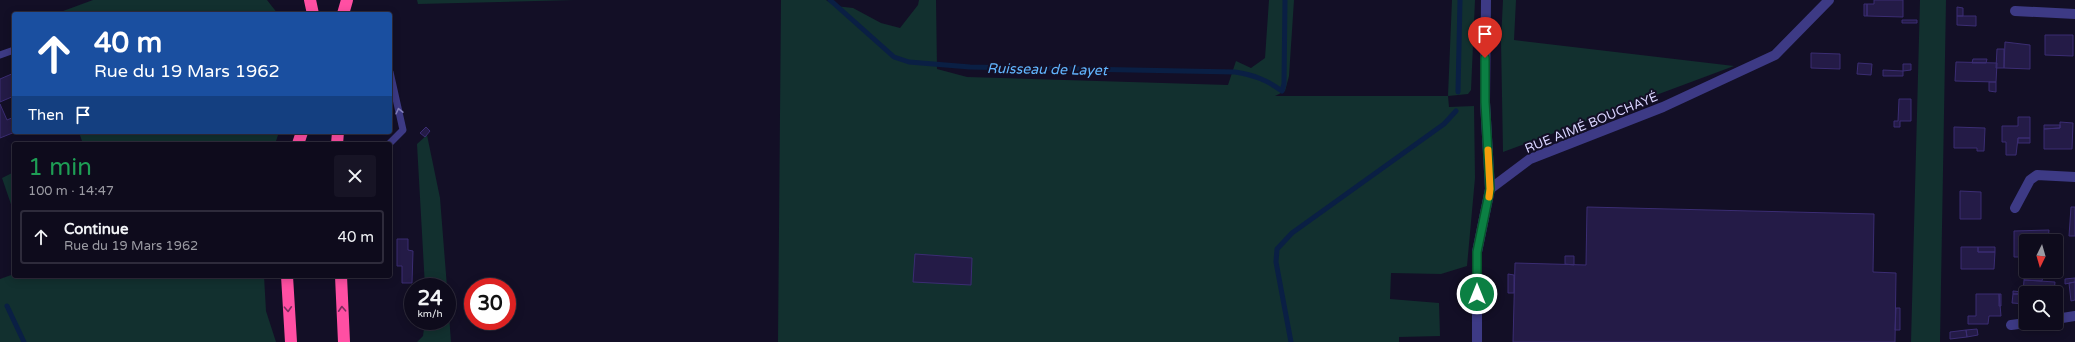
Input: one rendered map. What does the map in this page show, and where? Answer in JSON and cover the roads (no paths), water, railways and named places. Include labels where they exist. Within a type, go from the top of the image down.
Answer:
[{"type":"highway","points":[[310,0],[313,12]]},
{"type":"highway","points":[[344,12],[347,0]]},
{"type":"highway","points":[[287,278],[291,342]]},
{"type":"highway","points":[[341,278],[344,342]]},
{"type":"street","points":[[1477,342],[1477,252],[1490,189],[1485,102],[1486,0]]},
{"type":"street","name":"RUE AIMÉ BOUCHAYÉ","points":[[1490,189],[1530,159],[1663,107],[1775,55],[1829,0]]},
{"type":"street","points":[[2015,11],[2075,14]]},
{"type":"street","points":[[2016,208],[2030,180],[2037,175],[2075,177]]},
{"type":"street","points":[[2063,318],[2075,316]]},
{"type":"street","points":[[2012,325],[2019,324]]},
{"type":"lane","points":[[0,55],[12,51]]},
{"type":"lane","points":[[391,142],[403,130],[392,81]]},
{"type":"waterway","name":"Ruisseau de Layet","points":[[830,0],[894,57],[909,62],[970,67],[1235,72],[1260,78],[1282,91],[1284,84],[1285,0]]},
{"type":"waterway","points":[[1458,92],[1460,0]]},
{"type":"waterway","points":[[1291,342],[1276,262],[1277,249],[1292,233],[1444,124],[1456,111]]},
{"type":"waterway","points":[[7,306],[24,342]]}]
